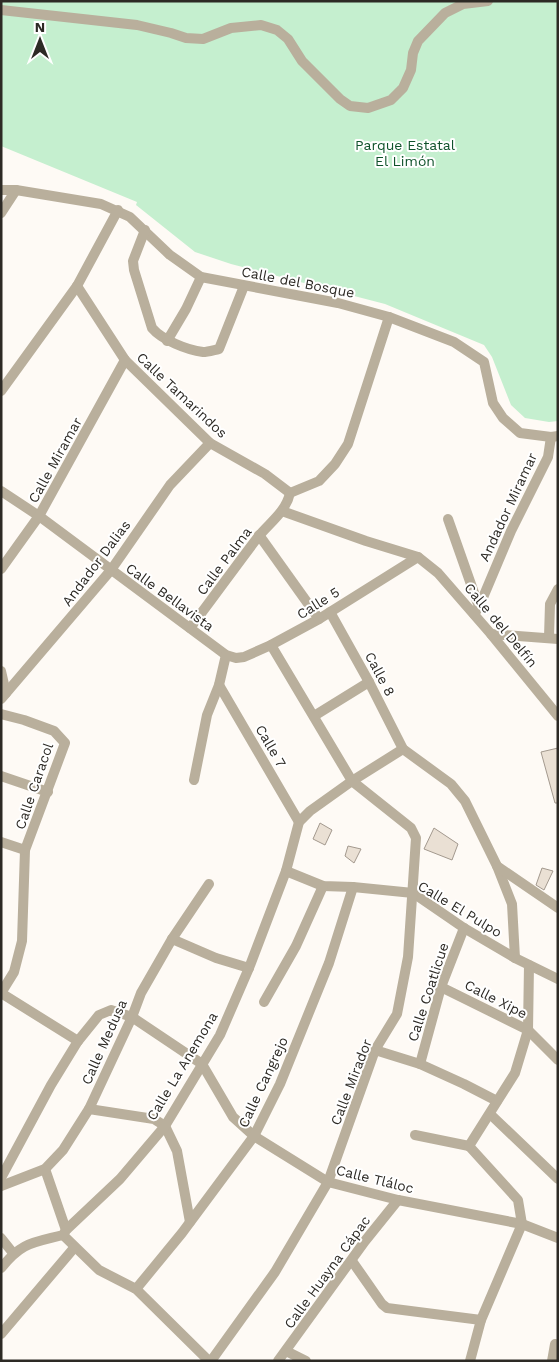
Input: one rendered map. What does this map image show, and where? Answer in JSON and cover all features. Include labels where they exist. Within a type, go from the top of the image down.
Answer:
[{"type":"street","points":[[1,10],[137,25],[171,32],[186,38],[203,39],[232,28],[261,25],[277,30],[288,39],[302,61],[340,99],[350,106],[368,108],[391,100],[403,88],[411,70],[413,53],[418,41],[445,13],[463,4],[488,1]]},
{"type":"street","name":"Calle del Bosque","points":[[1,190],[16,190],[101,204],[118,210],[130,217],[170,254],[201,277],[338,302],[389,317],[454,342],[484,362],[493,403],[503,418],[520,432],[554,437]]},
{"type":"street","points":[[1,213],[16,190]]},
{"type":"street","points":[[1,391],[78,286],[118,210]]},
{"type":"street","points":[[145,230],[133,261],[134,270],[152,328],[167,341],[204,352],[219,349],[244,286]]},
{"type":"street","points":[[167,341],[186,309],[201,277]]},
{"type":"street","name":"Calle Tamarindos","points":[[78,286],[125,360],[210,443],[265,474],[289,496]]},
{"type":"street","points":[[289,496],[319,482],[335,464],[348,444],[389,317]]},
{"type":"street","name":"Calle Miramar","points":[[1,568],[39,516],[125,360]]},
{"type":"street","name":"Andador Miramar","points":[[476,610],[511,531],[548,457],[554,437]]},
{"type":"street","name":"Andador Dalias","points":[[4,696],[111,570],[170,484],[210,443]]},
{"type":"street","name":"Calle Bellavista","points":[[1,491],[39,516],[226,655]]},
{"type":"street","name":"Calle Palma","points":[[190,628],[259,535],[282,511],[289,496]]},
{"type":"street","points":[[282,511],[366,541],[418,556]]},
{"type":"street","points":[[448,519],[476,610]]},
{"type":"street","points":[[259,535],[319,619]]},
{"type":"street","name":"Calle del Delfín","points":[[418,556],[476,610],[492,634],[558,716]]},
{"type":"street","name":"Calle 5","points":[[226,655],[236,658],[244,657],[271,645],[319,619],[418,556]]},
{"type":"street","points":[[492,634],[554,638],[550,604],[558,588]]},
{"type":"street","name":"Calle 8","points":[[330,612],[369,682],[403,749]]},
{"type":"street","points":[[271,645],[352,781]]},
{"type":"street","points":[[194,780],[207,715],[219,685],[226,655]]},
{"type":"street","points":[[1,671],[4,696]]},
{"type":"street","points":[[314,716],[369,682]]},
{"type":"street","name":"Calle 7","points":[[219,685],[299,822]]},
{"type":"street","name":"Calle Caracol","points":[[1,714],[54,731],[65,743],[25,850],[22,941],[14,972],[1,993]]},
{"type":"street","points":[[299,822],[310,811],[352,781],[403,749],[452,784],[465,801],[497,866],[512,904],[515,958]]},
{"type":"street","points":[[1,776],[48,792]]},
{"type":"street","name":"Calle Mirador","points":[[210,1361],[276,1272],[328,1182],[376,1050],[397,1014],[408,957],[416,838],[410,828],[352,781]]},
{"type":"street","name":"Calle La Anemona","points":[[1,1268],[13,1253],[28,1244],[64,1232],[120,1178],[165,1126],[220,1035],[249,968],[286,871],[299,822]]},
{"type":"street","points":[[1,842],[25,850]]},
{"type":"street","points":[[497,866],[558,908]]},
{"type":"street","name":"Calle El Pulpo","points":[[286,871],[323,886],[413,893],[464,928],[515,958],[558,979]]},
{"type":"street","name":"Calle Medusa","points":[[1,1186],[45,1169],[63,1150],[88,1109],[132,1017],[141,993],[172,939],[209,884]]},
{"type":"street","points":[[264,1002],[296,946],[323,886]]},
{"type":"street","name":"Calle Cangrejo","points":[[136,1289],[190,1222],[254,1136],[280,1084],[329,963],[352,887]]},
{"type":"street","name":"Calle Coatlicue","points":[[420,1064],[441,987],[464,928]]},
{"type":"street","points":[[172,939],[216,958],[249,968]]},
{"type":"street","points":[[469,1146],[515,1074],[528,1030],[529,965]]},
{"type":"street","name":"Calle Xipe","points":[[441,987],[528,1030],[558,1060]]},
{"type":"street","points":[[1,993],[78,1040]]},
{"type":"street","points":[[1,1178],[51,1085],[78,1040],[99,1015],[111,1010],[132,1017],[202,1064]]},
{"type":"street","points":[[376,1050],[420,1064],[497,1101]]},
{"type":"street","name":"Calle Tláloc","points":[[202,1064],[234,1117],[254,1136],[328,1182],[398,1200],[522,1224],[558,1238]]},
{"type":"street","points":[[88,1109],[154,1119],[165,1126],[177,1151],[190,1222]]},
{"type":"street","points":[[490,1114],[558,1179]]},
{"type":"street","points":[[415,1136],[469,1146],[518,1200],[522,1224],[481,1320],[470,1361]]},
{"type":"street","points":[[45,1169],[64,1232],[74,1248],[99,1270],[136,1289],[210,1361]]},
{"type":"street","name":"Calle Huayna Cápac","points":[[278,1361],[398,1200]]},
{"type":"street","points":[[1,1238],[13,1253]]},
{"type":"street","points":[[1,1334],[74,1248]]},
{"type":"street","points":[[352,1261],[382,1304],[387,1308],[481,1320]]},
{"type":"street","points":[[552,1361],[555,1344]]},
{"type":"street","points":[[286,1351],[306,1361]]},
{"type":"green space","name":"Parque Estatal El Limón","points":[[1,1],[558,1],[558,421],[549,422],[525,418],[511,405],[492,357],[484,345],[385,304],[231,264],[195,252],[136,205],[137,202],[1,146]]},
{"type":"building","points":[[558,748],[558,803],[555,803],[541,752]]},
{"type":"building","points":[[320,823],[332,830],[325,845],[313,839]]},
{"type":"building","points":[[434,828],[458,844],[452,860],[424,849]]},
{"type":"building","points":[[348,846],[361,849],[354,863],[345,856]]},
{"type":"building","points":[[542,868],[553,871],[544,890],[536,885]]}]
